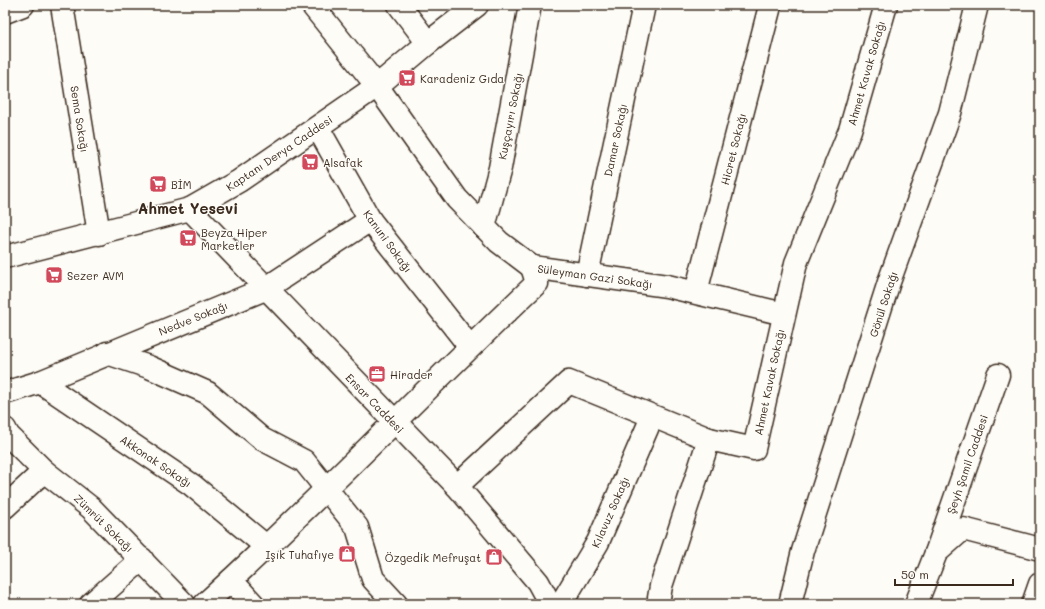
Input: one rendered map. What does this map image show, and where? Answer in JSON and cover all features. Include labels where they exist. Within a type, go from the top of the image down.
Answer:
[{"type":"street","points":[[5,12],[23,5]]},
{"type":"street","name":"Sema Sokağı","points":[[62,5],[99,234]]},
{"type":"street","name":"Süleyman Gazi Sokağı","points":[[312,5],[377,86],[456,199],[499,242],[532,267],[667,286],[784,314]]},
{"type":"street","points":[[399,5],[428,43]]},
{"type":"street","name":"Kaptanı Derya Caddesi","points":[[5,257],[99,234],[190,209],[239,181],[318,128],[377,86],[428,43],[477,5]]},
{"type":"street","name":"Kuşçayırı Sokağı","points":[[484,227],[500,168],[530,5]]},
{"type":"street","name":"Damar Sokağı","points":[[587,275],[644,5]]},
{"type":"street","name":"Hicret Sokağı","points":[[696,292],[769,5]]},
{"type":"street","name":"Ahmet Kavak Sokağı","points":[[457,486],[568,382],[709,439],[754,449],[766,403],[796,263],[850,130],[886,5]]},
{"type":"street","name":"Gönül Sokağı","points":[[790,604],[804,551],[889,282],[950,113],[977,5]]},
{"type":"street","name":"Kanuni Sokağı","points":[[318,128],[370,220],[470,347]]},
{"type":"street","name":"Ensar Caddesi","points":[[190,209],[395,424],[457,486],[538,582],[550,604]]},
{"type":"street","name":"Nedve Sokağı","points":[[5,393],[40,382],[107,353],[265,289],[370,220]]},
{"type":"street","points":[[205,604],[267,547],[395,424],[470,347],[537,283],[532,267]]},
{"type":"street","points":[[107,353],[149,367],[208,393],[262,439],[304,461],[357,527],[374,579],[396,604]]},
{"type":"street","name":"Şeyh Şamil Caddesi","points":[[916,604],[936,553],[998,375]]},
{"type":"street","name":"Akkonak Sokağı","points":[[40,382],[192,485],[267,547]]},
{"type":"street","name":"Kılavuz Sokağı","points":[[561,604],[598,542],[652,417]]},
{"type":"street","name":"Zümrüt Sokağı","points":[[5,429],[8,434],[44,471],[91,508],[184,604]]},
{"type":"street","points":[[658,604],[661,586],[709,439]]},
{"type":"street","points":[[5,507],[44,471]]},
{"type":"street","points":[[936,553],[963,529],[1040,549]]},
{"type":"street","points":[[90,604],[142,559]]},
{"type":"street","points":[[231,580],[253,604]]},
{"type":"street","points":[[1033,604],[1040,584]]},
{"type":"place","name":"Karadeniz Gıda","points":[[407,78]]},
{"type":"place","name":"Alsafak","points":[[310,162]]},
{"type":"place","name":"BİM","points":[[158,184]]},
{"type":"place","name":"Beyza Hiper Marketler","points":[[188,238]]},
{"type":"place","name":"Sezer AVM","points":[[54,275]]},
{"type":"place","name":"Hirader","points":[[377,374]]},
{"type":"place","name":"Işık Tuhafıye","points":[[347,554]]},
{"type":"place","name":"Özgedik Mefruşat","points":[[494,557]]},
{"type":"district","name":"Ahmet Yesevi","points":[[188,208]]}]
